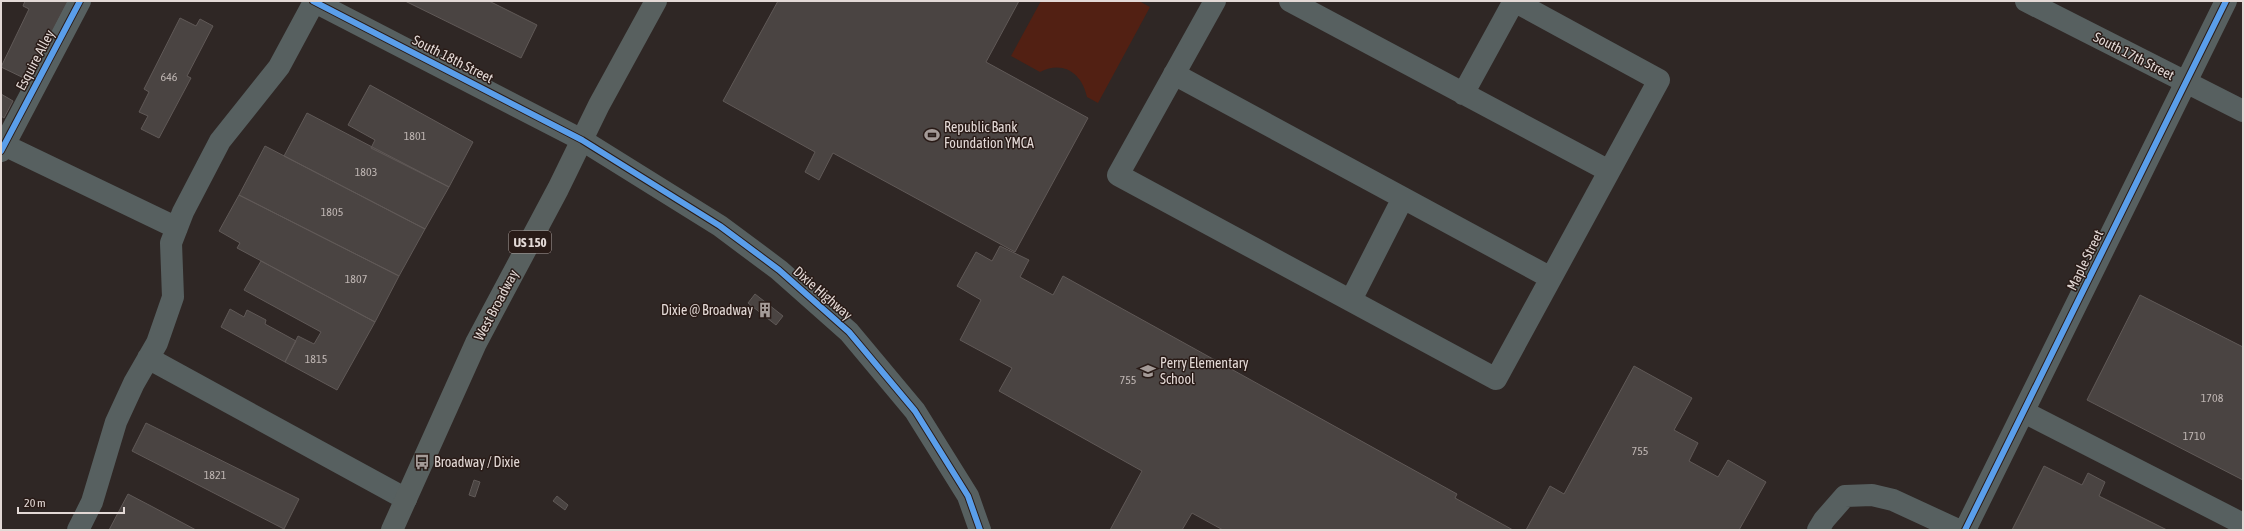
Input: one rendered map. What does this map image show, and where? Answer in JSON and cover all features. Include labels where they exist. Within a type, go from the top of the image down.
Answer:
[{"type":"main road","name":"West Broadway","points":[[392,530],[476,344],[656,1]]},
{"type":"street","name":"Esquire Alley","points":[[2,148],[80,1]]},
{"type":"street","points":[[78,530],[92,502],[116,422],[157,343],[173,297],[171,243],[183,212],[220,141],[279,67],[314,1]]},
{"type":"street","name":"South 18th Street","points":[[314,1],[582,140]]},
{"type":"street","points":[[1215,1],[1118,175],[1496,379],[1659,80],[1514,1],[1463,94]]},
{"type":"street","points":[[1290,1],[1609,171]]},
{"type":"street","name":"South 17th Street","points":[[2026,1],[2243,112]]},
{"type":"street","name":"Maple Street","points":[[1965,530],[2226,1]]},
{"type":"street","points":[[1174,74],[1551,278]]},
{"type":"street","name":"Dixie Highway","points":[[582,140],[720,226],[779,270],[849,332],[915,411],[968,496],[980,530]]},
{"type":"street","points":[[2,148],[177,228]]},
{"type":"street","points":[[1351,300],[1403,198]]},
{"type":"street","points":[[148,358],[406,499]]},
{"type":"street","points":[[2024,412],[2243,524]]},
{"type":"street","points":[[1818,530],[1824,520],[1845,496],[1872,495],[1893,500],[1958,530]]},
{"type":"shaded area","points":[[1041,1],[1139,1],[1150,7],[1098,103],[1087,97],[1081,81],[1070,71],[1064,68],[1056,67],[1040,72],[1011,56]]},
{"type":"building","points":[[25,1],[68,1],[28,80],[1,67],[29,9],[23,6]]},
{"type":"building","points":[[405,1],[489,1],[537,25],[521,58]]},
{"type":"building","name":"Republic Bank Foundation YMCA","points":[[778,1],[1019,1],[986,62],[1088,118],[1015,252],[833,153],[819,180],[805,172],[815,152],[723,101]]},
{"type":"building","points":[[180,18],[196,26],[200,19],[213,26],[187,76],[191,78],[159,138],[141,129],[148,116],[139,112],[149,92],[144,89]]},
{"type":"building","points":[[370,85],[473,142],[449,187],[371,148],[375,140],[348,125]]},
{"type":"building","points":[[1,94],[13,101],[4,118],[1,116]]},
{"type":"building","points":[[307,113],[449,187],[425,229],[284,156]]},
{"type":"building","points":[[265,146],[425,229],[399,276],[239,195]]},
{"type":"building","points":[[239,195],[399,276],[375,322],[237,248],[240,243],[219,231]]},
{"type":"building","name":"Perry Elementary School","points":[[1000,246],[1029,260],[1020,277],[1053,295],[1063,276],[1457,494],[1455,498],[1513,530],[1223,530],[1192,513],[1182,530],[1110,530],[1142,471],[999,391],[1012,368],[960,340],[981,300],[957,286],[976,252],[992,261]]},
{"type":"building","points":[[261,261],[375,322],[337,390],[285,362],[298,336],[314,344],[321,332],[244,290]]},
{"type":"building","name":"Dixie @ Broadway","points":[[755,294],[783,316],[776,325],[748,303]]},
{"type":"building","points":[[2140,295],[2243,347],[2243,480],[2087,400]]},
{"type":"building","points":[[230,309],[244,317],[247,310],[266,320],[265,324],[296,341],[285,362],[221,327]]},
{"type":"building","points":[[1634,366],[1692,398],[1674,430],[1698,443],[1689,461],[1718,477],[1728,460],[1766,482],[1739,530],[1526,530],[1550,486],[1564,494]]},
{"type":"building","points":[[146,423],[299,499],[284,529],[132,451]]},
{"type":"building","points":[[2044,466],[2082,485],[2088,473],[2105,482],[2099,496],[2167,530],[2012,530]]},
{"type":"building","points":[[474,480],[480,482],[475,497],[469,495]]},
{"type":"building","points":[[128,494],[151,506],[196,530],[109,530]]},
{"type":"building","points":[[557,496],[568,505],[565,510],[553,501]]},
{"type":"cycle path","points":[[1,151],[80,1]]},
{"type":"cycle path","points":[[313,1],[582,140],[720,226],[779,270],[849,332],[915,411],[968,496],[980,530]]},
{"type":"cycle path","points":[[1965,530],[2226,1]]},
{"type":"place","name":"Republic Bank Foundation YMCA","points":[[932,135]]},
{"type":"place","name":"Dixie @ Broadway","points":[[765,310]]},
{"type":"place","name":"Perry Elementary School","points":[[1148,371]]},
{"type":"place","name":"Broadway / Dixie","points":[[422,462]]}]
